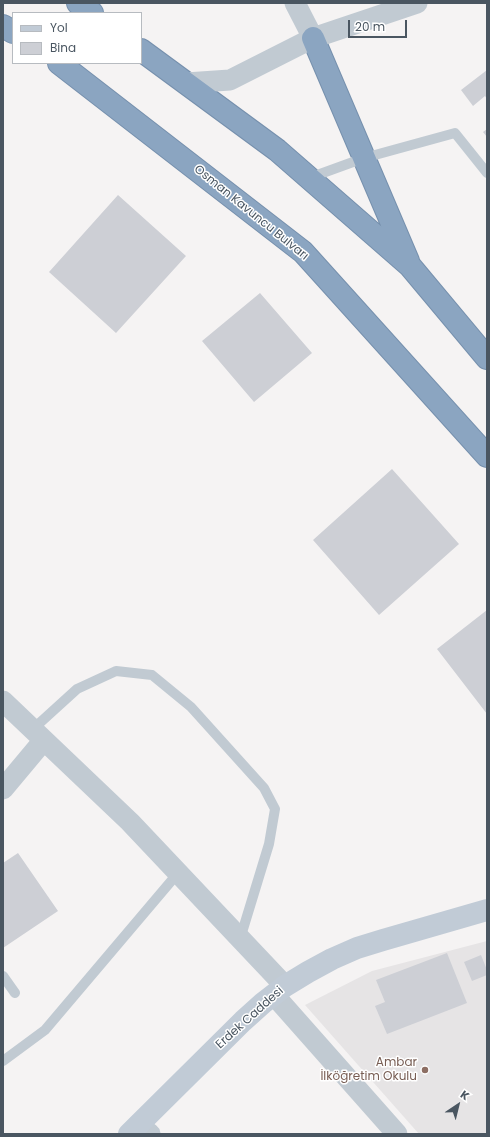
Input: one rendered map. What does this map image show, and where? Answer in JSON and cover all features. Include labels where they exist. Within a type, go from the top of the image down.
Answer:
[{"type":"highway","points":[[78,3],[91,12]]},
{"type":"highway","points":[[3,26],[12,31]]},
{"type":"highway","points":[[313,38],[410,266]]},
{"type":"highway","points":[[142,51],[277,150],[410,266],[487,356]]},
{"type":"highway","name":"Osman Kavuncu Bulvarı","points":[[60,64],[303,252],[487,456]]},
{"type":"street","points":[[294,3],[313,38]]},
{"type":"street","points":[[186,83],[230,80],[313,38],[417,3]]},
{"type":"street","points":[[3,701],[130,822],[240,939],[279,991],[397,1134]]},
{"type":"street","points":[[3,789],[39,735]]},
{"type":"street","name":"Erdek Caddesi","points":[[139,1131],[243,1021],[279,991],[332,959],[357,948],[487,910]]},
{"type":"lane","points":[[309,178],[364,158],[455,133],[487,173]]},
{"type":"lane","points":[[39,735],[77,689],[116,671],[152,675],[191,707],[264,788],[275,809],[269,844],[240,939]]},
{"type":"lane","points":[[3,1061],[45,1030],[178,873]]},
{"type":"lane","points":[[3,976],[15,993]]},
{"type":"shaded area","name":"Ambar İlköğretim Okulu","points":[[487,941],[487,1134],[419,1134],[305,1005],[372,971]]},
{"type":"building","points":[[487,70],[487,99],[485,96],[473,106],[461,90]]},
{"type":"building","points":[[487,129],[487,137],[483,132]]},
{"type":"building","points":[[118,195],[186,256],[116,333],[49,272]]},
{"type":"building","points":[[260,293],[312,353],[254,402],[202,341]]},
{"type":"building","points":[[392,469],[459,544],[379,615],[313,540]]},
{"type":"building","points":[[487,610],[487,714],[437,649]]},
{"type":"building","points":[[18,853],[58,911],[3,948],[3,863]]},
{"type":"building","points":[[447,953],[467,1003],[387,1034],[375,1006],[385,1002],[376,980]]},
{"type":"building","points":[[481,955],[487,970],[487,975],[472,981],[464,962]]},
{"type":"place","name":"Ambar İlköğretim Okulu","points":[[425,1070]]}]
